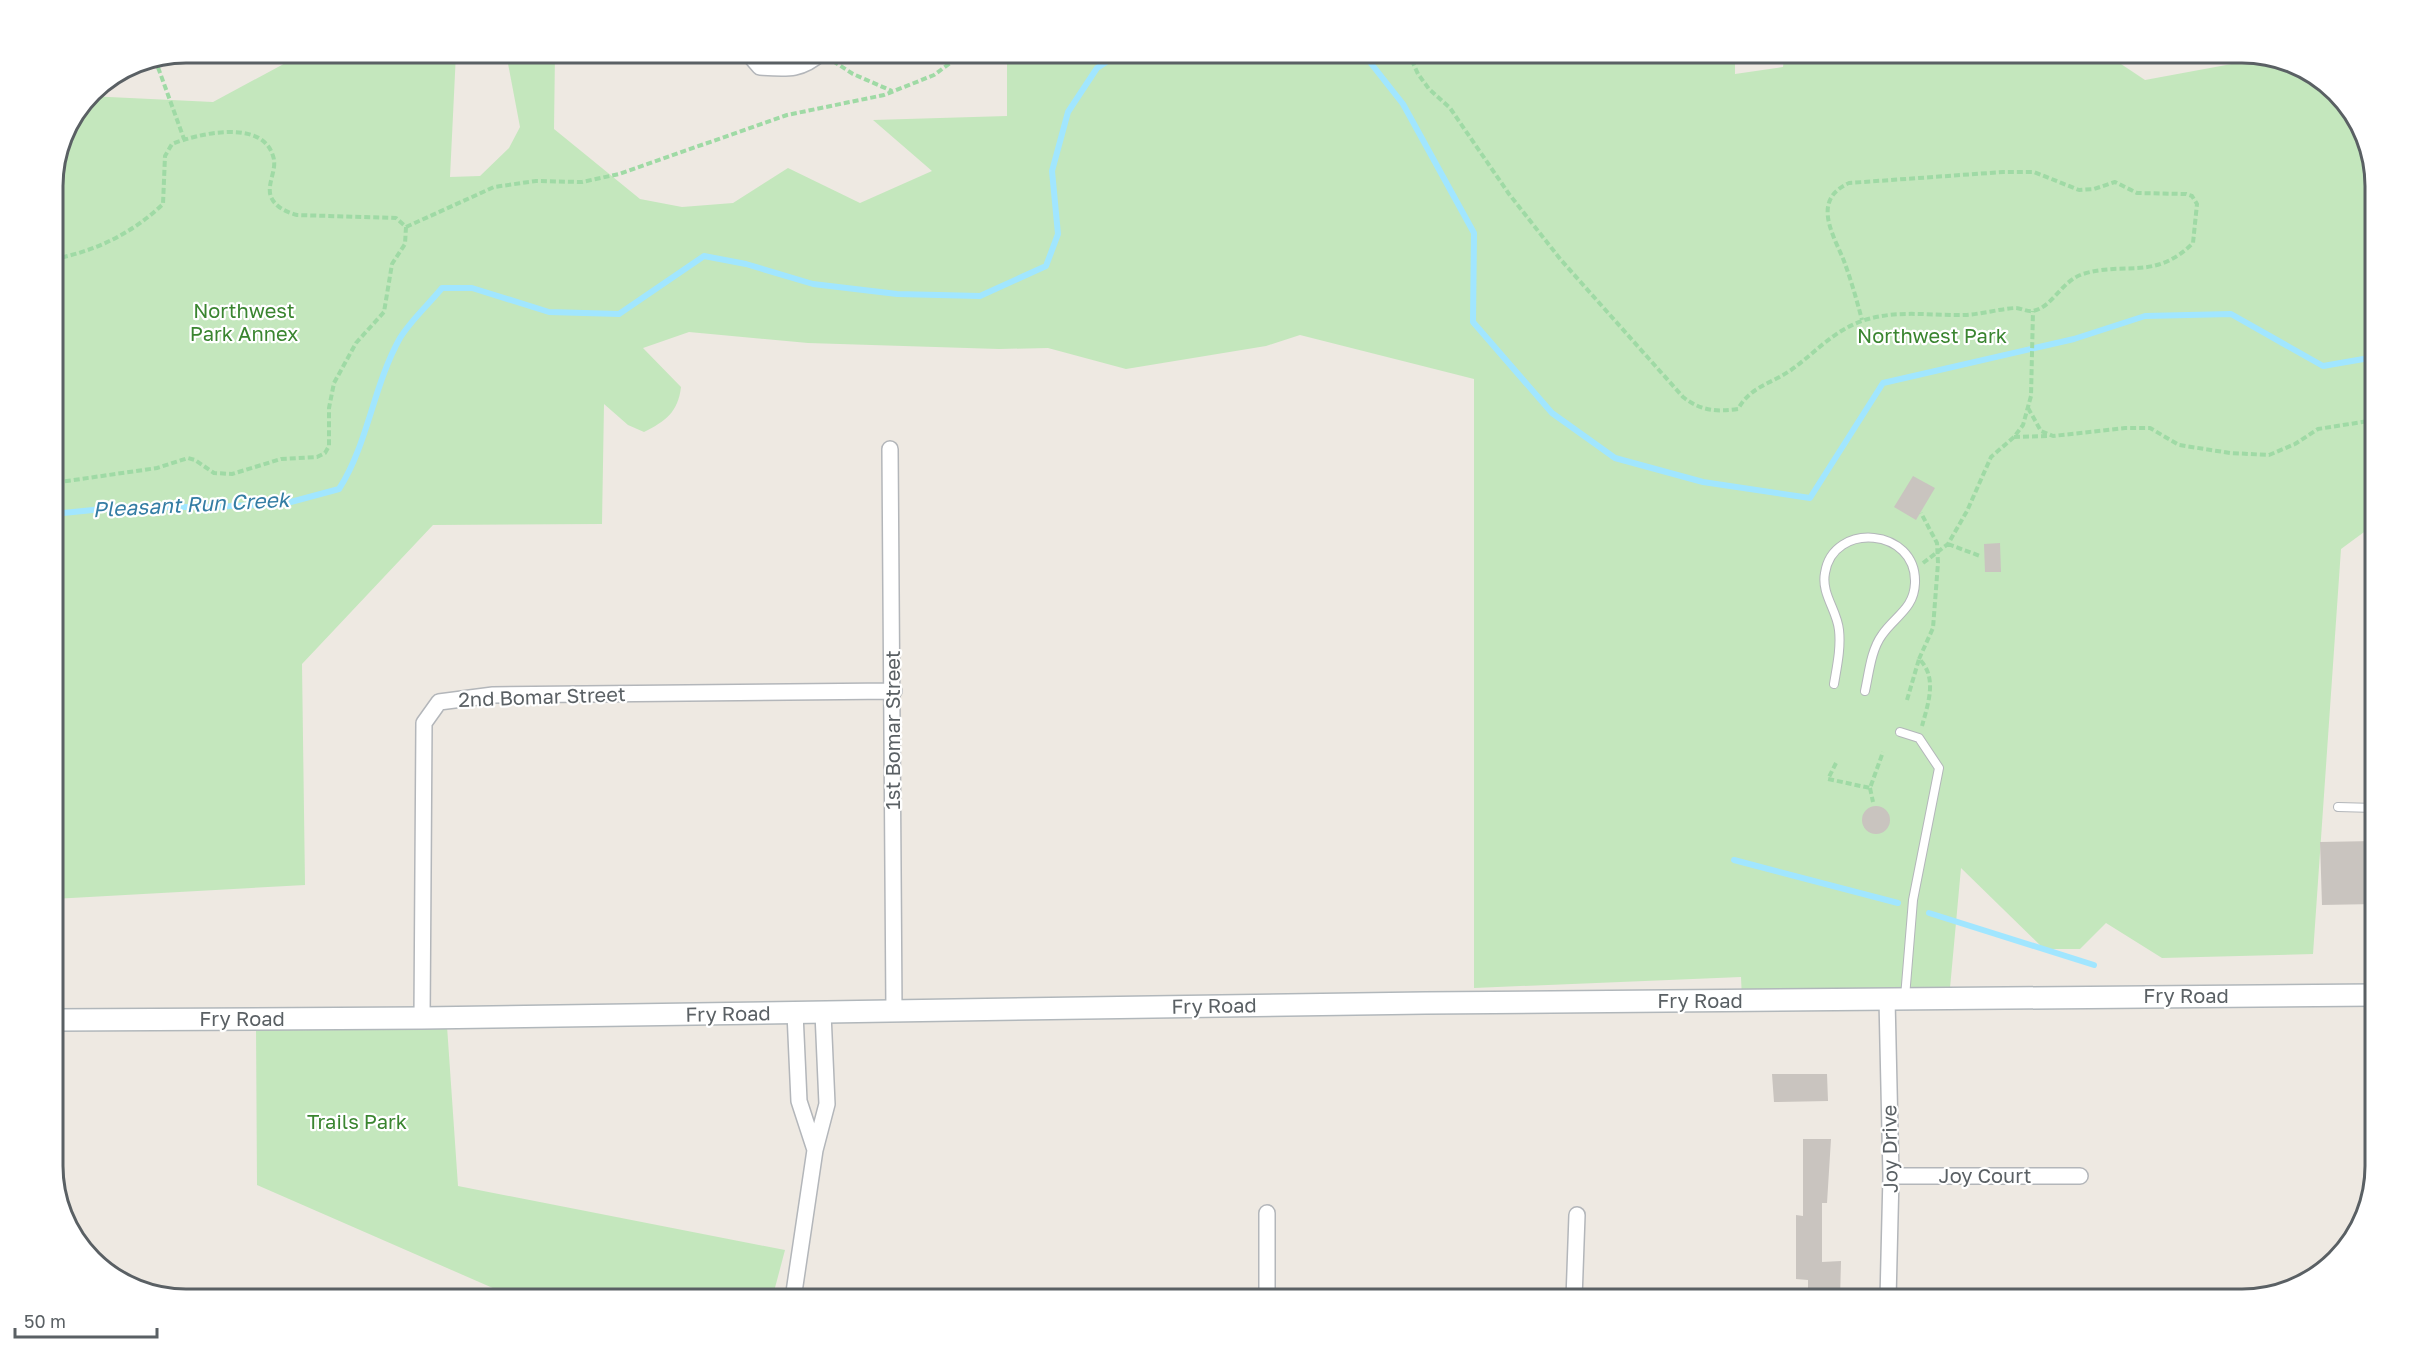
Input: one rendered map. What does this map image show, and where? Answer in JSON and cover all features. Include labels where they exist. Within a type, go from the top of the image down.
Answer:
[{"type":"street","points":[[757,63],[760,67],[783,69],[802,67],[808,63]]},
{"type":"street","name":"1st Bomar Street","points":[[890,449],[894,691],[894,1011]]},
{"type":"street","name":"2nd Bomar Street","points":[[423,1018],[424,723],[439,702],[493,695],[894,691]]},
{"type":"street","name":"Fry Road","points":[[63,1020],[423,1018],[2365,995]]},
{"type":"street","name":"Joy Drive","points":[[1888,1289],[1896,999]]},
{"type":"street","points":[[795,1013],[799,1101],[815,1150]]},
{"type":"street","points":[[794,1289],[815,1150],[827,1104],[824,1013]]},
{"type":"street","name":"Joy Court","points":[[1891,1176],[2080,1176]]},
{"type":"street","points":[[1267,1213],[1267,1289]]},
{"type":"street","points":[[1574,1289],[1577,1215]]},
{"type":"lane","points":[[1834,684],[1839,656],[1839,629],[1826,595],[1824,574],[1831,554],[1849,541],[1872,537],[1893,542],[1911,559],[1914,597],[1907,609],[1879,640],[1865,691]]},
{"type":"lane","points":[[1896,999],[1939,768],[1919,738],[1900,732]]},
{"type":"lane","points":[[2338,807],[2365,808]]},
{"type":"path","points":[[837,63],[853,74],[893,92]]},
{"type":"path","points":[[406,227],[494,187],[536,181],[582,182],[619,174],[787,115],[893,92],[933,75],[950,63]]},
{"type":"path","points":[[1414,63],[1429,89],[1450,108],[1509,194],[1561,260],[1692,404],[1716,412],[1738,410],[1745,397],[1755,388],[1787,373],[1827,339],[1862,320],[1921,312],[1965,315],[2014,308],[2033,311],[2054,299],[2064,283],[2084,274],[2139,270],[2160,264],[2184,252],[2193,243],[2197,204],[2192,196],[2178,193],[2137,193],[2115,182],[2094,189],[2079,190],[2034,172],[1849,183],[1838,188],[1832,197],[1827,216],[1862,320]]},
{"type":"path","points":[[158,66],[184,139]]},
{"type":"path","points":[[63,257],[76,255],[95,247],[132,229],[150,216],[163,204],[165,156],[172,144],[220,131],[250,135],[261,140],[271,149],[274,158],[270,191],[272,199],[285,211],[297,215],[382,216],[396,218],[406,227]]},
{"type":"path","points":[[63,482],[146,470],[188,458],[214,473],[232,474],[281,459],[317,457],[325,453],[331,436],[329,408],[334,383],[356,343],[384,312],[392,264],[405,244],[406,227]]},
{"type":"path","points":[[1913,570],[1948,544],[1968,511],[1991,457],[2014,437],[2023,425],[2031,396],[2033,311]]},
{"type":"path","points":[[2028,408],[2041,431],[2053,436]]},
{"type":"path","points":[[2014,437],[2150,428],[2179,445],[2230,453],[2269,455],[2295,444],[2318,429],[2365,422]]},
{"type":"path","points":[[1907,700],[1919,659],[1933,628],[1937,553],[1934,534],[1921,513]]},
{"type":"path","points":[[1948,544],[1980,556]]},
{"type":"path","points":[[1919,659],[1926,665],[1931,691],[1919,738]]},
{"type":"path","points":[[1873,802],[1870,788],[1883,752]]},
{"type":"path","points":[[1836,763],[1828,779],[1870,788]]},
{"type":"green space","points":[[285,63],[456,63],[450,177],[480,176],[509,148],[520,127],[508,63],[555,63],[554,129],[640,199],[682,207],[733,203],[788,168],[860,203],[932,171],[873,120],[1007,116],[1007,63],[1735,63],[1735,74],[1783,67],[1784,63],[2120,63],[2145,80],[2242,63],[2274,67],[2289,72],[2320,91],[2349,124],[2363,162],[2365,178],[2365,531],[2341,549],[2313,954],[2162,958],[2106,923],[2080,949],[2044,949],[1961,868],[1949,999],[1742,1000],[1741,977],[1474,988],[1474,379],[1300,335],[1266,346],[1126,369],[1048,348],[999,349],[808,343],[689,332],[643,348],[681,387],[679,396],[670,415],[644,432],[628,425],[604,404],[602,524],[433,525],[302,664],[305,885],[63,898],[63,178],[67,154],[79,124],[102,97],[213,102]]},
{"type":"green space","name":"Trails Park","points":[[447,1026],[458,1186],[785,1250],[775,1289],[495,1289],[257,1185],[256,1027]]},
{"type":"building","points":[[1913,476],[1935,488],[1916,520],[1894,507]]},
{"type":"building","points":[[2000,543],[2001,572],[1985,572],[1984,544]]},
{"type":"building","points":[[1876,806],[1886,810],[1890,820],[1886,830],[1876,834],[1866,830],[1862,820],[1866,810]]},
{"type":"building","points":[[2365,841],[2365,904],[2322,905],[2320,842]]},
{"type":"building","points":[[1772,1074],[1827,1074],[1828,1101],[1774,1102]]},
{"type":"building","points":[[1803,1139],[1831,1139],[1827,1203],[1822,1203],[1822,1262],[1841,1261],[1840,1289],[1808,1289],[1808,1280],[1796,1279],[1796,1215],[1803,1216]]},
{"type":"waterway","name":"Pleasant Run Creek","points":[[63,513],[123,507],[214,507],[287,503],[339,489],[357,453],[383,376],[400,338],[442,288],[472,288],[549,312],[619,314],[704,256],[746,264],[813,284],[897,294],[980,296],[1046,266],[1058,234],[1052,171],[1068,112],[1097,68],[1105,63]]},
{"type":"waterway","name":"Pleasant Run Creek","points":[[1371,63],[1403,104],[1474,233],[1473,322],[1552,413],[1615,458],[1703,482],[1810,498],[1883,383],[2074,339],[2145,316],[2231,314],[2323,366],[2365,359]]},
{"type":"waterway","points":[[1734,860],[1898,903]]},
{"type":"waterway","points":[[1929,913],[2094,965]]},
{"type":"park label","name":"Northwest Park Annex","points":[[244,322]]},
{"type":"park label","name":"Northwest Park","points":[[1932,336]]}]
